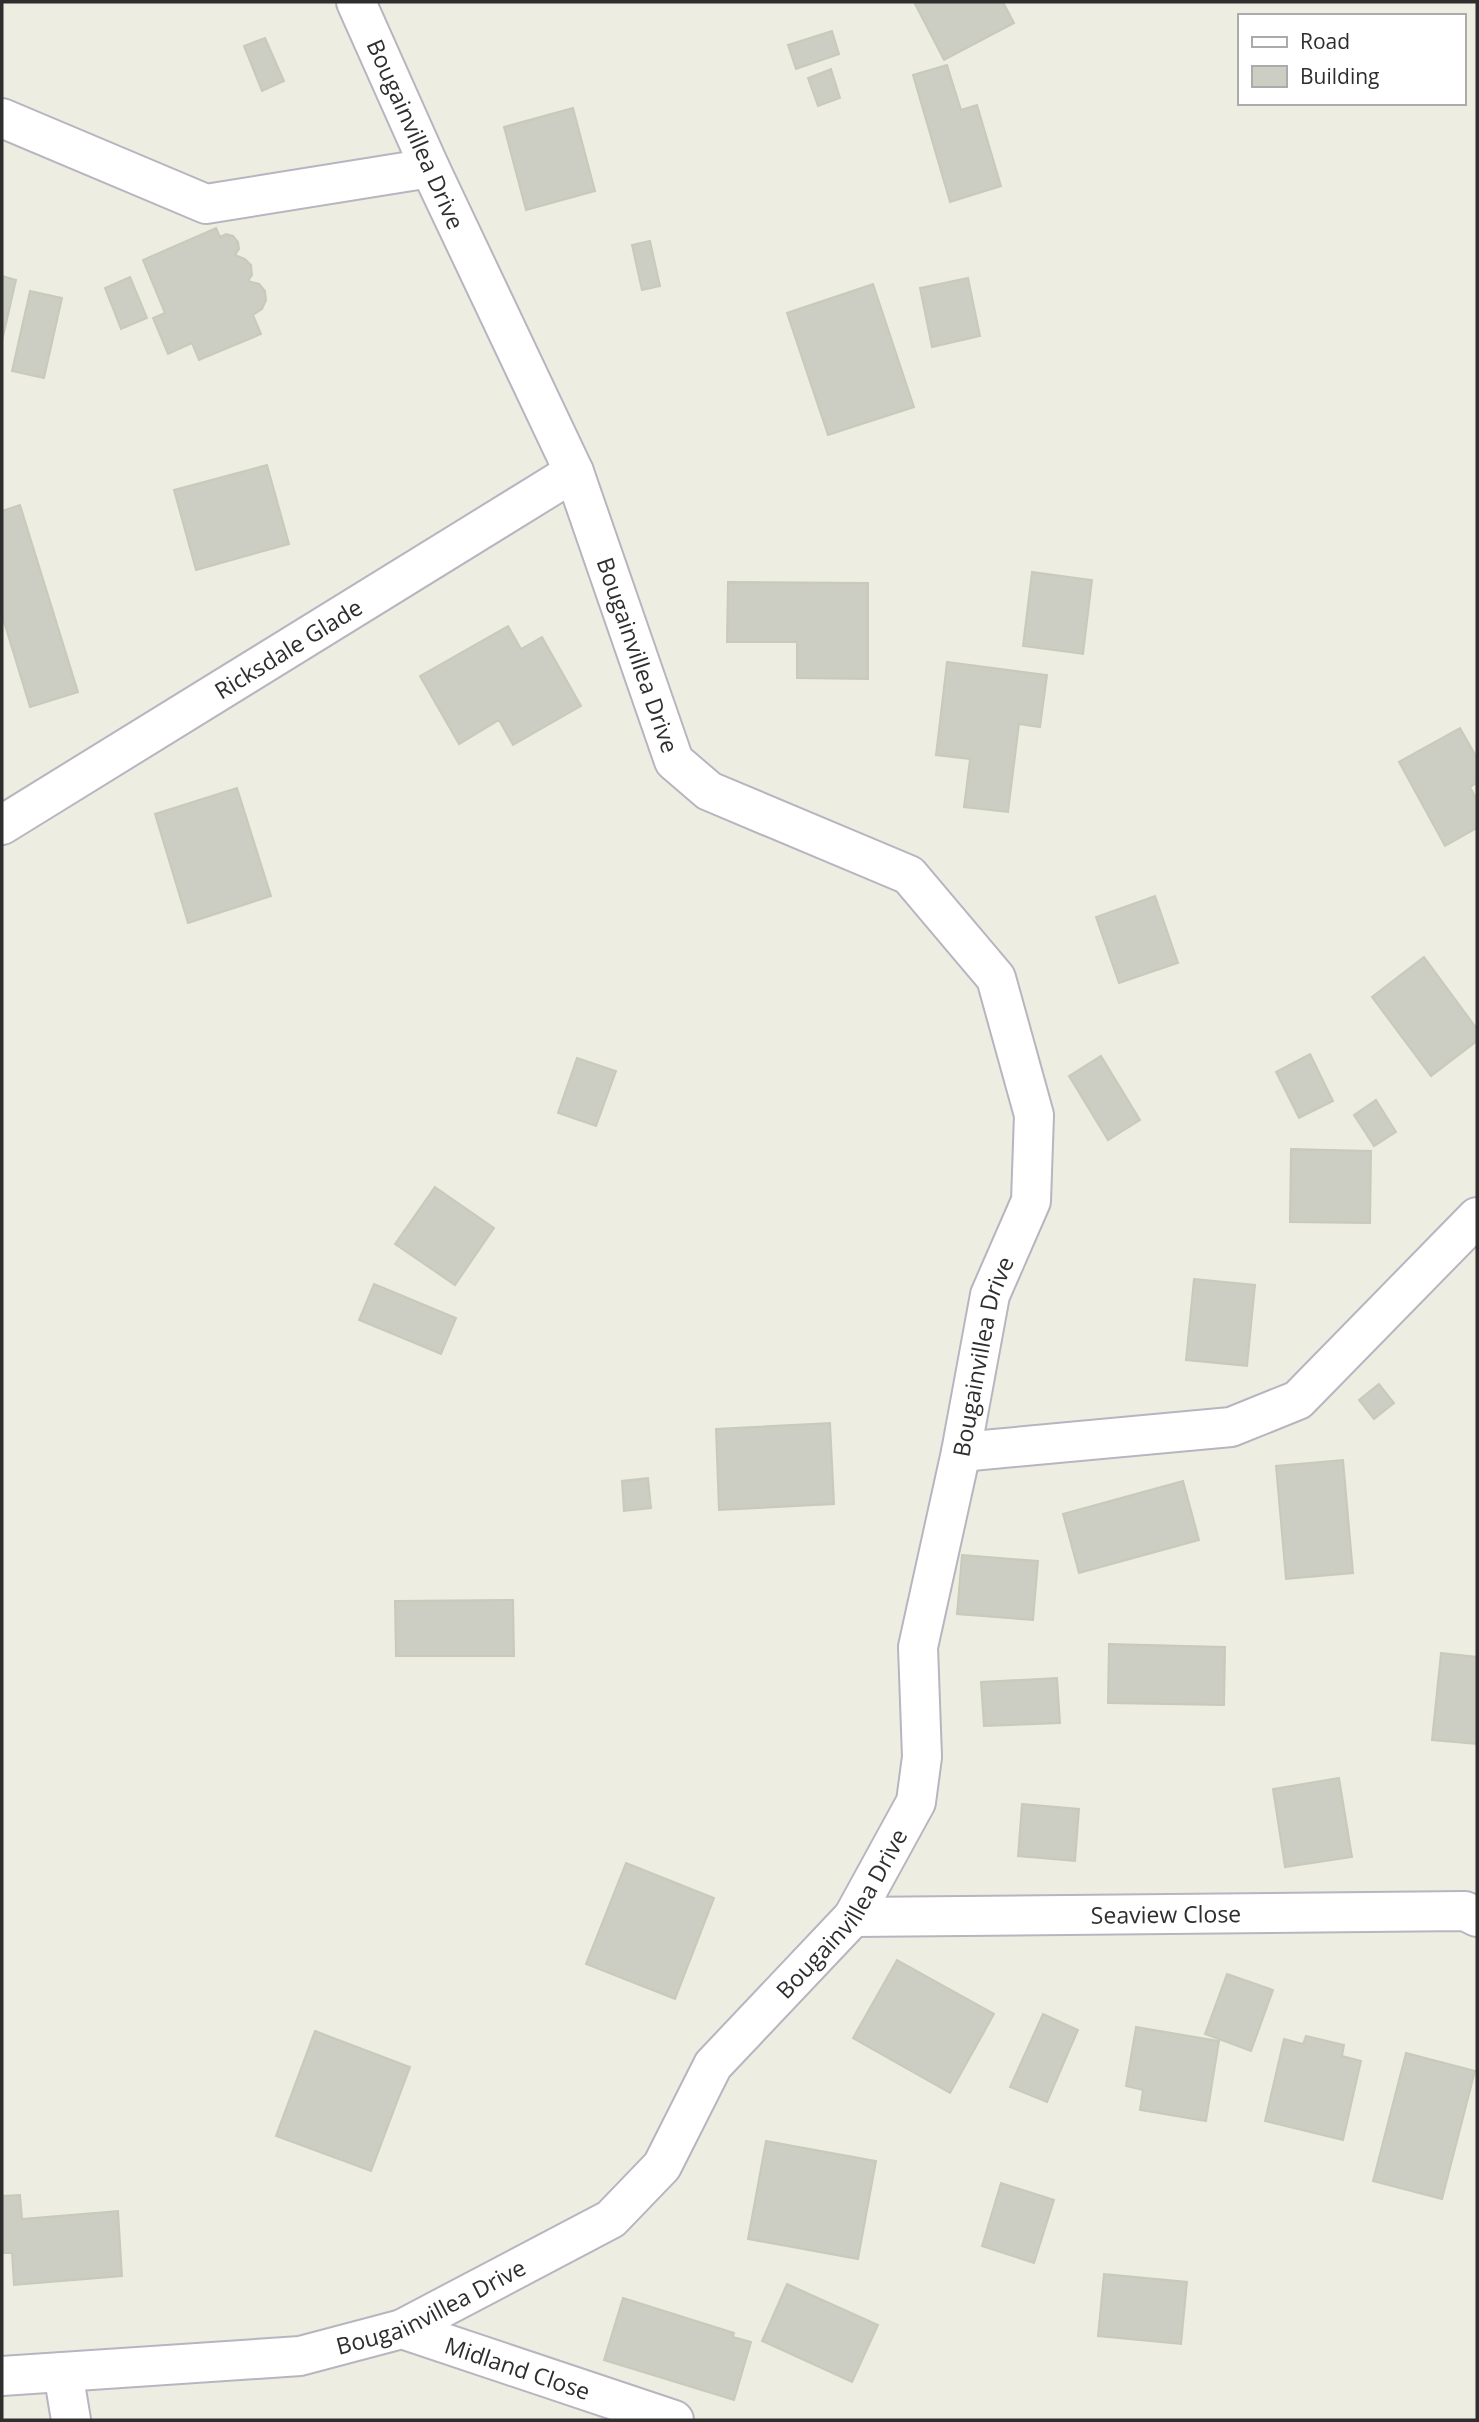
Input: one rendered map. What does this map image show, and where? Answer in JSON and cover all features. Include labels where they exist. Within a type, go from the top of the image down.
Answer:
[{"type":"street","name":"Bougainvillea Drive","points":[[2,2376],[300,2356],[402,2329],[611,2219],[662,2166],[713,2065],[853,1917],[916,1802],[922,1757],[918,1647],[961,1452],[990,1295],[1031,1201],[1034,1115],[996,978],[909,875],[709,791],[674,761],[574,472],[430,168],[356,2]]},
{"type":"street","points":[[2,118],[206,204],[430,168]]},
{"type":"street","name":"Ricksdale Glade","points":[[2,825],[574,472]]},
{"type":"street","points":[[961,1452],[1231,1427],[1298,1400],[1477,1217]]},
{"type":"street","name":"Seaview Close","points":[[853,1917],[1465,1911],[1477,1917]]},
{"type":"street","name":"Midland Close","points":[[402,2329],[674,2420]]},
{"type":"street","points":[[63,2372],[71,2420]]},
{"type":"building","points":[[914,2],[1003,2],[1014,23],[944,60]]},
{"type":"building","points":[[832,31],[839,54],[796,69],[788,45]]},
{"type":"building","points":[[265,38],[284,81],[262,91],[244,46]]},
{"type":"building","points":[[947,65],[961,110],[977,105],[1001,186],[950,202],[913,75]]},
{"type":"building","points":[[831,69],[840,98],[818,106],[808,78]]},
{"type":"building","points":[[573,108],[595,191],[526,210],[504,127]]},
{"type":"building","points":[[216,228],[220,237],[226,234],[233,236],[238,242],[239,249],[235,255],[251,265],[252,275],[248,281],[259,284],[265,291],[266,300],[262,309],[253,315],[261,334],[199,360],[192,343],[168,354],[153,318],[165,313],[143,260]]},
{"type":"building","points":[[650,241],[660,286],[642,290],[632,245]]},
{"type":"building","points":[[2,276],[16,280],[2,341]]},
{"type":"building","points":[[130,277],[147,318],[121,329],[105,288]]},
{"type":"building","points":[[968,278],[980,336],[932,347],[920,288]]},
{"type":"building","points":[[873,284],[914,407],[828,435],[787,313]]},
{"type":"building","points":[[30,291],[62,298],[44,378],[12,371]]},
{"type":"building","points":[[267,465],[289,544],[196,570],[174,490]]},
{"type":"building","points":[[20,505],[78,692],[30,707],[2,615],[2,511]]},
{"type":"building","points":[[1032,572],[1092,580],[1083,654],[1023,646]]},
{"type":"building","points":[[728,582],[868,583],[868,679],[797,678],[797,642],[727,642]]},
{"type":"building","points":[[508,626],[521,649],[542,637],[581,706],[513,745],[499,720],[459,744],[420,676]]},
{"type":"building","points":[[947,662],[1047,675],[1040,727],[1019,724],[1008,812],[964,807],[970,759],[936,755]]},
{"type":"building","points":[[1460,728],[1477,758],[1477,783],[1470,787],[1477,800],[1477,828],[1445,846],[1399,762]]},
{"type":"building","points":[[237,788],[271,896],[188,923],[155,814]]},
{"type":"building","points":[[1155,896],[1178,963],[1119,983],[1096,917]]},
{"type":"building","points":[[1424,957],[1477,1029],[1477,1041],[1431,1076],[1372,997]]},
{"type":"building","points":[[1310,1054],[1333,1101],[1299,1118],[1276,1072]]},
{"type":"building","points":[[1101,1056],[1140,1120],[1108,1140],[1069,1076]]},
{"type":"building","points":[[577,1058],[616,1071],[596,1126],[558,1113]]},
{"type":"building","points":[[1376,1100],[1396,1132],[1374,1146],[1354,1115]]},
{"type":"building","points":[[1291,1149],[1371,1151],[1370,1223],[1290,1222]]},
{"type":"building","points":[[435,1187],[494,1228],[455,1285],[395,1244]]},
{"type":"building","points":[[1194,1279],[1255,1285],[1247,1366],[1186,1360]]},
{"type":"building","points":[[374,1284],[456,1318],[441,1354],[359,1320]]},
{"type":"building","points":[[1379,1384],[1394,1403],[1374,1419],[1359,1400]]},
{"type":"building","points":[[830,1423],[834,1504],[719,1510],[716,1429]]},
{"type":"building","points":[[1343,1460],[1353,1573],[1286,1579],[1276,1466]]},
{"type":"building","points":[[648,1478],[651,1508],[624,1511],[622,1481]]},
{"type":"building","points":[[1183,1481],[1199,1540],[1079,1573],[1063,1514]]},
{"type":"building","points":[[962,1555],[1038,1561],[1033,1620],[957,1614]]},
{"type":"building","points":[[513,1600],[514,1656],[396,1656],[395,1601]]},
{"type":"building","points":[[1109,1644],[1225,1647],[1224,1705],[1108,1703]]},
{"type":"building","points":[[1441,1653],[1477,1657],[1477,1744],[1432,1740]]},
{"type":"building","points":[[1057,1678],[1060,1723],[984,1726],[981,1682]]},
{"type":"building","points":[[1339,1778],[1352,1857],[1285,1867],[1273,1789]]},
{"type":"building","points":[[1022,1804],[1079,1809],[1075,1861],[1018,1856]]},
{"type":"building","points":[[626,1863],[714,1898],[675,1999],[586,1964]]},
{"type":"building","points":[[897,1960],[994,2014],[950,2093],[853,2038]]},
{"type":"building","points":[[1227,1974],[1273,1990],[1251,2051],[1205,2034]]},
{"type":"building","points":[[1043,2014],[1078,2030],[1047,2102],[1010,2087]]},
{"type":"building","points":[[1136,2027],[1219,2041],[1206,2121],[1140,2110],[1143,2090],[1126,2086]]},
{"type":"building","points":[[315,2031],[410,2067],[371,2171],[276,2136]]},
{"type":"building","points":[[1306,2036],[1344,2045],[1342,2056],[1361,2061],[1343,2140],[1265,2121],[1284,2039],[1303,2044]]},
{"type":"building","points":[[1406,2053],[1475,2071],[1442,2199],[1373,2181]]},
{"type":"building","points":[[766,2141],[876,2161],[858,2259],[748,2239]]},
{"type":"building","points":[[1001,2183],[1054,2200],[1034,2263],[982,2246]]},
{"type":"building","points":[[20,2195],[22,2219],[118,2211],[122,2276],[14,2285],[12,2253],[2,2253],[2,2196]]},
{"type":"building","points":[[1104,2274],[1187,2282],[1181,2344],[1098,2336]]},
{"type":"building","points":[[787,2284],[878,2325],[852,2382],[762,2341]]},
{"type":"building","points":[[623,2298],[734,2333],[733,2337],[751,2342],[734,2400],[604,2360]]}]
